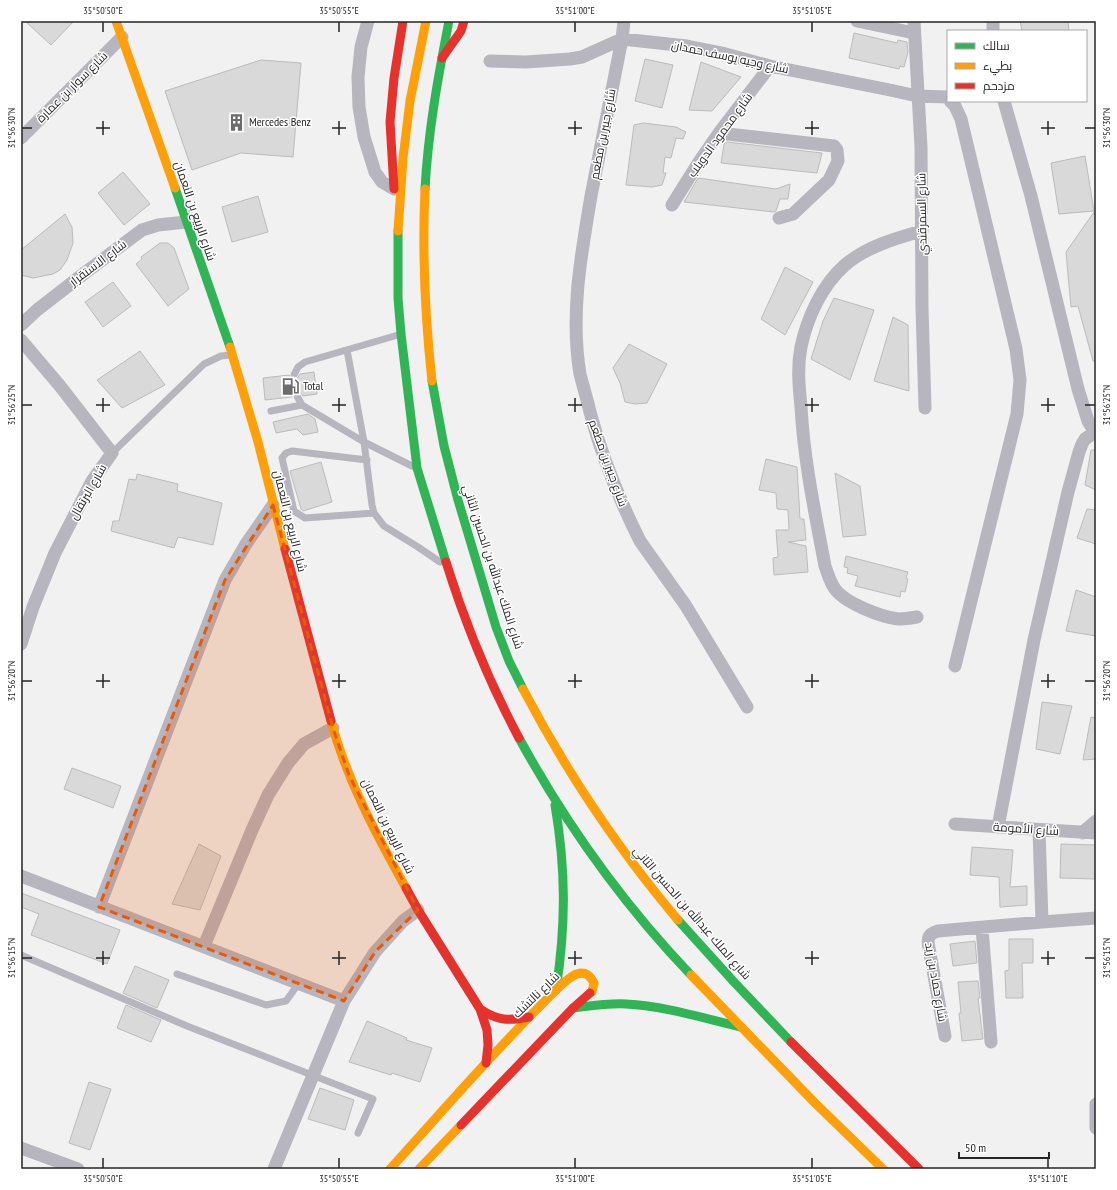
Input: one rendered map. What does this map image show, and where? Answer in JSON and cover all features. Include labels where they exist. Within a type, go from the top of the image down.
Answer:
[{"type":"main road","name":"شارع الربيع بن النعمان","points":[[116,21],[169,168],[186,222],[233,355],[258,442],[273,505],[333,728],[349,775],[376,832],[418,910],[480,1009],[487,1030],[488,1045],[486,1063]]},
{"type":"main road","points":[[399,213],[394,189],[390,148],[391,113],[403,21]]},
{"type":"main road","points":[[426,21],[410,101],[399,213],[397,238],[400,334],[417,468],[456,594],[476,650],[507,716],[534,765],[588,850],[621,894],[673,956],[815,1103],[883,1169]]},
{"type":"main road","name":"شارع الملك عبدالله بن الحسين الثاني","points":[[449,21],[440,61],[433,104],[429,138],[423,230],[423,277],[429,354],[437,408],[451,476],[497,630],[517,678],[589,803],[630,860],[698,942],[764,1014],[919,1169]]},
{"type":"main road","points":[[440,61],[461,31],[464,21]]},
{"type":"main road","points":[[552,794],[560,837],[565,879],[564,935],[556,990]]},
{"type":"main road","name":"شارع نالتشك","points":[[390,1169],[486,1063],[556,990],[576,974],[584,973],[590,976],[594,984],[592,992],[573,1008],[419,1169]]},
{"type":"main road","points":[[573,1008],[625,1004],[666,1010],[741,1027]]},
{"type":"main road","points":[[480,1009],[493,1017],[511,1021],[529,1017]]},
{"type":"street","points":[[368,21],[361,47],[358,77],[359,107],[364,137],[374,172],[382,182],[394,189]]},
{"type":"street","name":"شارع جبير بن مطعم","points":[[624,21],[622,39],[594,182],[577,287],[577,336],[580,373],[607,468],[633,527],[640,541],[699,625],[747,707]]},
{"type":"street","points":[[857,21],[914,27]]},
{"type":"street","name":"شارع السمرقندي","points":[[914,27],[921,147],[924,408]]},
{"type":"street","name":"شارع سوار بن عمارة","points":[[21,138],[122,37]]},
{"type":"street","name":"شارع وجيه يوسف حمدان","points":[[490,61],[526,62],[570,59],[587,55],[622,39],[656,42],[701,49],[770,66],[917,96],[947,98]]},
{"type":"street","name":"شارع محمود الدويلب","points":[[672,205],[719,133],[770,66]]},
{"type":"street","points":[[952,102],[961,119],[1016,349],[1020,380],[1016,414],[955,666]]},
{"type":"street","points":[[998,827],[1034,640],[1068,492],[1084,439],[1095,433],[1088,421],[1078,389],[1031,196],[1004,102]]},
{"type":"street","points":[[719,133],[834,146],[837,150],[838,161],[829,180],[793,214],[779,218]]},
{"type":"street","name":"شارع الاستقرار","points":[[21,325],[36,310],[142,230],[158,225],[186,222]]},
{"type":"street","points":[[917,617],[898,619],[885,616],[859,606],[846,600],[836,590],[830,580],[825,566],[805,458],[799,369],[801,347],[807,324],[818,300],[830,281],[845,265],[862,254],[886,242],[922,231]]},
{"type":"street","name":"شارع البرتقال","points":[[21,340],[60,386],[112,453],[92,481],[55,553],[33,607],[21,644]]},
{"type":"street","points":[[99,906],[225,580],[246,544],[273,505]]},
{"type":"street","points":[[204,946],[268,795],[288,763],[304,744],[333,728]]},
{"type":"street","points":[[1082,833],[1096,821]]},
{"type":"street","name":"شارع الأمومة","points":[[955,824],[1096,834]]},
{"type":"street","points":[[1039,830],[1042,922]]},
{"type":"street","points":[[21,876],[344,1001]]},
{"type":"street","points":[[274,1169],[344,1001],[375,952],[403,921],[418,910]]},
{"type":"street","name":"شارع حماد بن زيد","points":[[945,1036],[929,948],[928,937],[930,935],[938,931],[1096,918]]},
{"type":"street","points":[[982,928],[991,1042]]},
{"type":"street","points":[[1096,1104],[1096,1128]]},
{"type":"street","points":[[21,1148],[78,1169]]},
{"type":"lane","points":[[294,375],[298,367],[305,362],[400,334]]},
{"type":"lane","points":[[347,350],[367,460],[374,513],[384,526],[448,568]]},
{"type":"lane","points":[[112,453],[204,364],[221,356],[233,355]]},
{"type":"lane","points":[[297,396],[302,405],[364,442],[417,468]]},
{"type":"lane","points":[[272,411],[302,405]]},
{"type":"lane","points":[[367,460],[292,450],[286,452],[282,458],[294,511],[305,518],[374,513]]},
{"type":"lane","points":[[21,955],[187,1026],[373,1098],[358,1133]]},
{"type":"lane","points":[[177,974],[266,1005],[286,1001],[299,984]]},
{"type":"highlighted area","points":[[273,505],[333,728],[349,775],[418,910],[375,952],[344,1001],[99,907],[225,580]]},
{"type":"building","points":[[25,21],[74,21],[51,45]]},
{"type":"building","points":[[1020,21],[1068,21],[1069,30],[1022,30]]},
{"type":"building","points":[[854,33],[897,43],[898,40],[907,42],[908,52],[904,67],[900,66],[899,69],[849,58]]},
{"type":"building","points":[[645,59],[673,65],[662,108],[635,101]]},
{"type":"building","name":"Mercedes Benz","points":[[261,60],[301,63],[293,157],[241,153],[192,170],[165,91]]},
{"type":"building","points":[[701,62],[741,77],[712,111],[689,110]]},
{"type":"building","points":[[643,123],[676,127],[686,132],[683,139],[676,138],[671,158],[665,157],[663,173],[666,173],[662,185],[652,187],[626,185],[634,125]]},
{"type":"building","points":[[727,142],[822,153],[817,173],[721,163],[724,144]]},
{"type":"building","points":[[1085,156],[1094,211],[1059,214],[1051,163]]},
{"type":"building","points":[[123,172],[150,204],[124,225],[98,193]]},
{"type":"building","points":[[698,178],[776,189],[790,184],[788,199],[780,199],[776,211],[774,212],[684,202]]},
{"type":"building","points":[[258,196],[268,232],[232,242],[222,207]]},
{"type":"building","points":[[1094,212],[1096,224],[1096,361],[1093,361],[1078,306],[1071,307],[1066,252]]},
{"type":"building","points":[[65,214],[72,227],[73,243],[67,260],[60,270],[53,274],[33,278],[21,275],[21,250]]},
{"type":"building","points":[[160,243],[168,243],[174,248],[189,289],[168,306],[136,264],[142,259],[141,257]]},
{"type":"building","points":[[785,267],[813,282],[785,335],[761,319]]},
{"type":"building","points":[[113,282],[131,306],[103,327],[85,302]]},
{"type":"building","points":[[834,298],[874,310],[850,380],[811,359],[823,321]]},
{"type":"building","points":[[893,317],[908,325],[909,391],[874,381]]},
{"type":"building","points":[[629,344],[667,364],[647,403],[635,404],[625,402],[620,383],[613,368]]},
{"type":"building","points":[[140,351],[165,385],[122,408],[97,380]]},
{"type":"building","name":"Total","points":[[314,372],[317,394],[303,396],[297,391],[293,393],[292,397],[265,400],[263,378],[289,375],[291,379],[295,380],[300,374]]},
{"type":"building","points":[[308,414],[315,419],[318,432],[303,435],[297,429],[276,433],[273,422]]},
{"type":"building","points":[[1091,450],[1096,450],[1096,490],[1085,485]]},
{"type":"building","points":[[766,459],[797,467],[800,519],[804,519],[806,540],[788,542],[806,546],[808,572],[774,575],[773,558],[778,557],[776,530],[789,530],[788,510],[777,509],[776,493],[759,490]]},
{"type":"building","points":[[321,462],[332,502],[303,511],[301,509],[290,471]]},
{"type":"building","points":[[835,473],[860,486],[866,535],[843,537]]},
{"type":"building","points":[[137,474],[178,484],[177,491],[222,503],[213,545],[178,537],[174,548],[111,531],[113,521],[119,521],[129,479],[136,480]]},
{"type":"building","points":[[1087,509],[1096,510],[1096,544],[1077,538]]},
{"type":"building","points":[[846,556],[908,572],[905,592],[901,591],[900,597],[855,586],[858,576],[847,573],[848,568],[844,567]]},
{"type":"building","points":[[1076,590],[1096,597],[1096,636],[1066,631]]},
{"type":"building","points":[[1042,702],[1072,706],[1060,754],[1036,749]]},
{"type":"building","points":[[1091,717],[1096,718],[1096,759],[1083,760]]},
{"type":"building","points":[[72,768],[121,786],[113,808],[64,789]]},
{"type":"building","points":[[199,844],[221,856],[200,910],[172,904]]},
{"type":"building","points":[[1061,844],[1096,845],[1096,879],[1060,878]]},
{"type":"building","points":[[972,847],[1013,850],[1010,887],[1027,886],[1027,905],[1000,907],[999,877],[970,875]]},
{"type":"building","points":[[21,893],[120,930],[107,964],[31,935],[39,914],[21,907]]},
{"type":"building","points":[[1009,939],[1033,939],[1033,963],[1022,963],[1023,998],[1006,998],[1005,971],[1009,970]]},
{"type":"building","points":[[975,941],[977,963],[953,966],[950,944]]},
{"type":"building","points":[[135,966],[169,980],[157,1008],[123,993]]},
{"type":"building","points":[[978,981],[980,998],[978,998],[983,1039],[962,1041],[958,982]]},
{"type":"building","points":[[126,1005],[161,1020],[151,1042],[117,1028]]},
{"type":"building","points":[[367,1021],[407,1038],[406,1040],[432,1048],[420,1082],[349,1062]]},
{"type":"building","points":[[89,1082],[111,1089],[90,1150],[69,1143]]},
{"type":"building","points":[[320,1088],[354,1100],[345,1130],[308,1119]]},
{"type":"traffic: fast","points":[[425,189],[428,147],[449,21]]},
{"type":"traffic: fast","points":[[175,188],[230,347]]},
{"type":"traffic: fast","points":[[398,231],[398,298],[417,468],[446,562]]},
{"type":"traffic: fast","points":[[432,381],[444,446],[458,500],[496,627],[509,661],[523,689]]},
{"type":"traffic: fast","points":[[519,738],[556,801],[597,862],[642,920],[691,975]]},
{"type":"traffic: fast","points":[[555,805],[559,829],[563,875],[562,943],[556,990]]},
{"type":"traffic: fast","points":[[678,920],[791,1042]]},
{"type":"traffic: fast","points":[[573,1008],[613,1004],[641,1005],[684,1013],[741,1027]]},
{"type":"traffic: slow","points":[[116,21],[175,188]]},
{"type":"traffic: slow","points":[[398,231],[403,158],[410,101],[426,21]]},
{"type":"traffic: slow","points":[[425,189],[425,285],[432,381]]},
{"type":"traffic: slow","points":[[230,347],[258,442],[285,549]]},
{"type":"traffic: slow","points":[[523,689],[557,750],[594,809],[656,893],[678,920]]},
{"type":"traffic: slow","points":[[331,721],[354,786],[373,827],[406,888]]},
{"type":"traffic: slow","points":[[390,1169],[464,1086],[548,997],[573,976],[580,973],[589,976],[594,983],[592,992],[590,993]]},
{"type":"traffic: slow","points":[[691,975],[815,1103],[883,1169]]},
{"type":"traffic: slow","points":[[419,1169],[461,1125]]},
{"type":"traffic: jam","points":[[394,189],[390,122],[394,78],[403,21]]},
{"type":"traffic: jam","points":[[442,58],[461,31],[464,21]]},
{"type":"traffic: jam","points":[[285,549],[331,721]]},
{"type":"traffic: jam","points":[[446,562],[478,652],[519,738]]},
{"type":"traffic: jam","points":[[406,888],[418,910],[480,1009],[487,1030],[488,1045],[486,1063]]},
{"type":"traffic: jam","points":[[461,1125],[573,1008],[590,993]]},
{"type":"traffic: jam","points":[[480,1009],[492,1016],[504,1019],[529,1017]]},
{"type":"traffic: jam","points":[[791,1042],[919,1169]]},
{"type":"place","name":"Mercedes Benz","points":[[236,122]]},
{"type":"place","name":"Total","points":[[290,386]]}]
